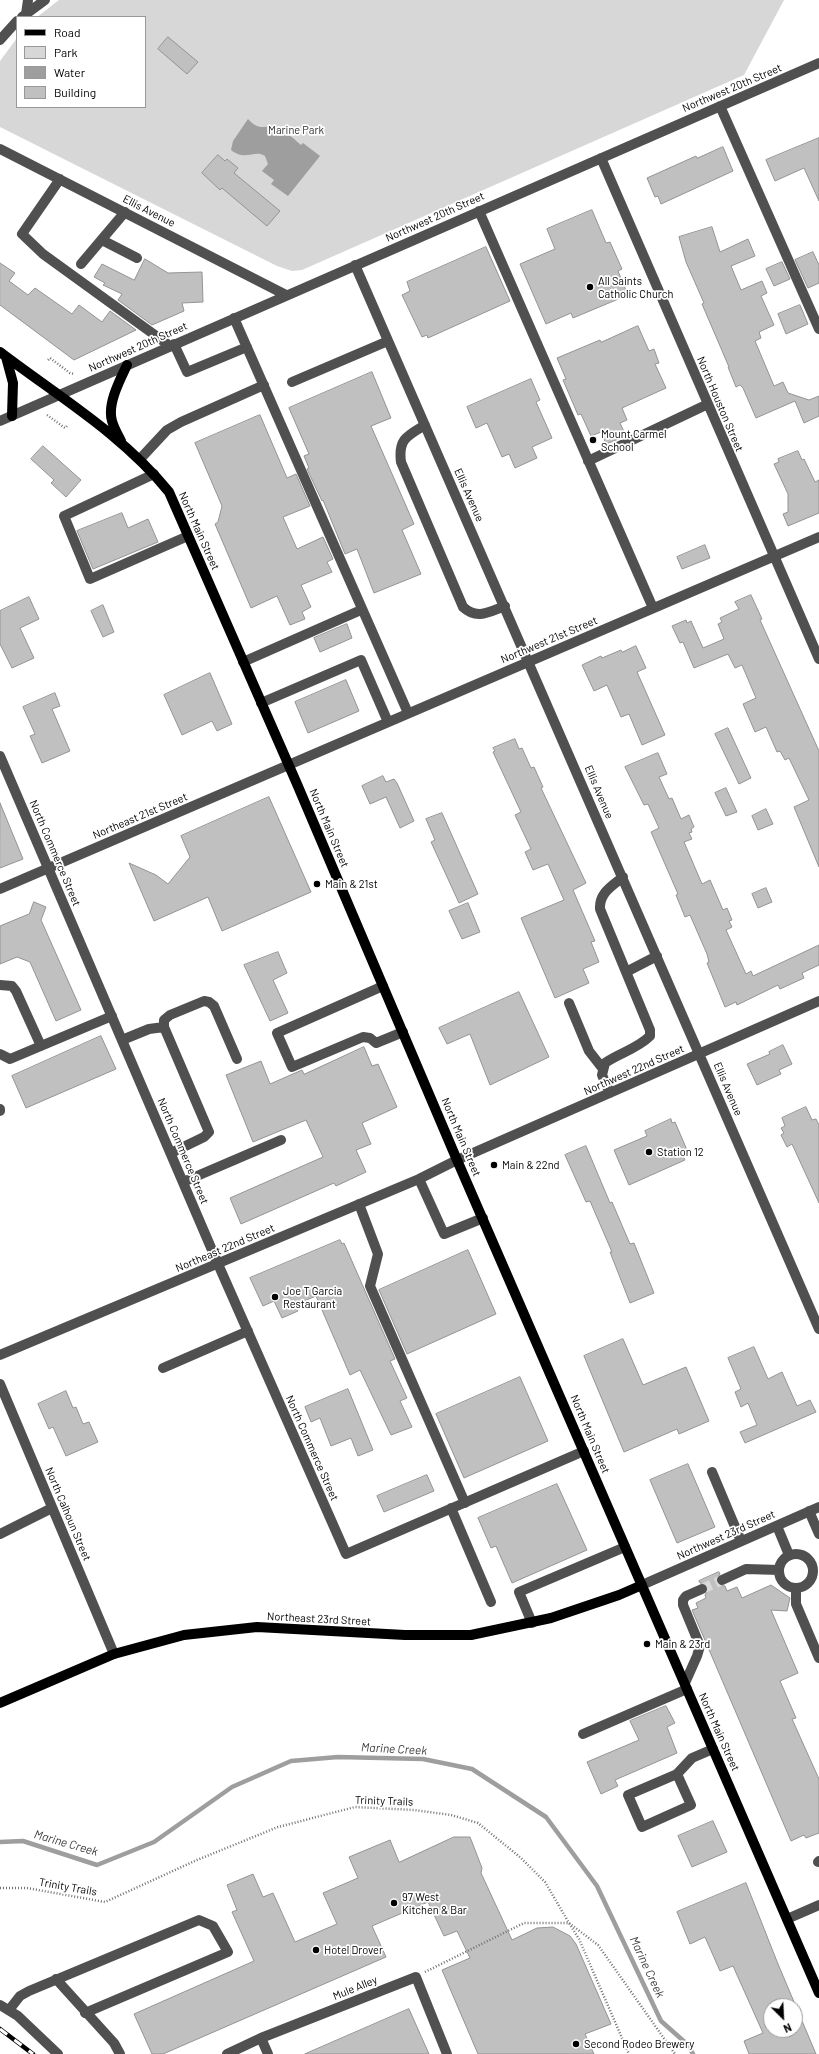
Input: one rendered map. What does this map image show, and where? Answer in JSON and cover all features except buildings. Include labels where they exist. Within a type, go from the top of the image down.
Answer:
[{"type":"main road","points":[[3,355],[13,383],[12,416]]},
{"type":"main road","name":"North Main Street","points":[[3,355],[60,395],[122,443],[154,474],[169,492],[260,703],[289,764],[483,1218],[819,1993]]},
{"type":"main road","points":[[122,443],[112,420],[116,389],[127,365]]},
{"type":"main road","name":"Northeast 23rd Street","points":[[0,1703],[114,1654],[184,1635],[257,1627],[404,1635],[471,1635],[551,1618],[619,1595],[642,1585]]},
{"type":"street","points":[[24,16],[28,0]]},
{"type":"street","points":[[24,16],[45,0]]},
{"type":"street","points":[[0,40],[16,22]]},
{"type":"street","name":"Northwest 20th Street","points":[[0,421],[819,63]]},
{"type":"street","points":[[720,106],[819,329]]},
{"type":"street","name":"Ellis Avenue","points":[[0,149],[286,296]]},
{"type":"street","name":"North Houston Street","points":[[600,158],[819,659]]},
{"type":"street","points":[[60,179],[22,234],[43,254],[172,345],[187,372],[247,347]]},
{"type":"street","points":[[479,211],[653,608]]},
{"type":"street","points":[[80,264],[125,212]]},
{"type":"street","points":[[102,240],[136,258]]},
{"type":"street","name":"Ellis Avenue","points":[[355,265],[623,876],[819,1329]]},
{"type":"street","points":[[234,318],[361,610],[408,713]]},
{"type":"street","points":[[292,382],[388,340]]},
{"type":"street","points":[[140,460],[167,430],[181,422],[264,385]]},
{"type":"street","points":[[588,461],[708,404]]},
{"type":"street","points":[[425,425],[407,436],[403,442],[400,451],[401,462],[463,607],[470,613],[478,615],[505,606]]},
{"type":"street","points":[[154,474],[64,516],[90,579],[188,536]]},
{"type":"street","name":"Northwest 21st Street","points":[[289,764],[819,537]]},
{"type":"street","points":[[243,662],[361,610]]},
{"type":"street","points":[[260,703],[361,660],[388,722]]},
{"type":"street","name":"North Commerce Street","points":[[0,756],[218,1264],[346,1554],[451,1508]]},
{"type":"street","name":"Northeast 21st Street","points":[[0,889],[289,764]]},
{"type":"street","points":[[610,1093],[602,1075],[602,1069],[605,1063],[613,1057],[643,1044],[650,1036],[650,1030],[600,909],[600,900],[604,893],[623,876]]},
{"type":"street","points":[[626,972],[657,956]]},
{"type":"street","points":[[0,985],[12,986],[16,991],[41,1046]]},
{"type":"street","points":[[383,986],[277,1033],[292,1067],[363,1037],[370,1038],[376,1043],[403,1032]]},
{"type":"street","points":[[171,1153],[204,1137],[209,1132],[208,1125],[164,1027],[164,1020],[170,1015],[204,1001],[210,1002],[214,1006],[237,1059]]},
{"type":"street","name":"Northwest 22nd Street","points":[[458,1160],[819,1001]]},
{"type":"street","points":[[568,1003],[589,1051],[602,1069]]},
{"type":"street","points":[[0,1054],[10,1059],[112,1016]]},
{"type":"street","points":[[122,1040],[149,1029],[164,1027]]},
{"type":"street","points":[[183,1182],[281,1140]]},
{"type":"street","name":"Northeast 22nd Street","points":[[0,1355],[419,1179],[458,1160]]},
{"type":"street","points":[[419,1179],[444,1234],[483,1218]]},
{"type":"street","points":[[358,1204],[378,1254],[370,1286],[465,1502]]},
{"type":"street","points":[[163,1368],[248,1331]]},
{"type":"street","name":"North Calhoun Street","points":[[0,1384],[114,1654]]},
{"type":"street","points":[[491,1602],[451,1508],[584,1451]]},
{"type":"street","points":[[712,1472],[741,1541]]},
{"type":"street","name":"Northwest 23rd Street","points":[[642,1585],[819,1507]]},
{"type":"street","points":[[0,1534],[52,1508]]},
{"type":"street","points":[[809,1511],[819,1534]]},
{"type":"street","points":[[777,1526],[790,1555]]},
{"type":"street","points":[[532,1623],[519,1592],[625,1547]]},
{"type":"street","points":[[801,1554],[806,1557],[813,1566],[814,1572],[809,1582],[804,1586],[796,1588],[784,1582],[780,1578],[779,1570],[781,1562],[790,1555],[801,1554]]},
{"type":"street","points":[[722,1580],[746,1569],[779,1570]]},
{"type":"street","points":[[796,1588],[796,1604],[819,1658]]},
{"type":"street","points":[[583,1734],[686,1686],[700,1646],[683,1606],[683,1600],[686,1596],[702,1589]]},
{"type":"street","points":[[677,1774],[691,1805],[642,1827],[628,1795],[677,1774],[692,1758],[713,1749]]},
{"type":"street","points":[[787,1919],[819,1905]]},
{"type":"street","points":[[58,2054],[18,2016],[4,2008],[20,1996],[199,1920],[213,1926],[228,1952],[85,2013]]},
{"type":"street","points":[[416,1976],[447,2054]]},
{"type":"street","name":"Mule Alley","points":[[227,2054],[261,2038],[416,1976]]},
{"type":"street","points":[[56,1980],[114,2043],[120,2054]]},
{"type":"street","points":[[261,2038],[268,2054]]},
{"type":"path","points":[[48,360],[50,358],[70,373],[77,375]]},
{"type":"path","points":[[47,415],[65,428],[68,425]]},
{"type":"path","name":"Trinity Trails","points":[[0,1888],[27,1888],[105,1902],[197,1860],[278,1827],[355,1807],[414,1810],[452,1815],[478,1823],[521,1858],[545,1882],[569,1923],[598,1945],[675,2054]]},
{"type":"path","points":[[416,1976],[524,1923],[569,1923],[579,1939],[629,2054]]},
{"type":"green space","name":"Marine Park","points":[[59,0],[784,0],[744,75],[302,270],[292,271],[277,266],[0,127],[0,61],[16,39],[16,108],[146,108],[146,16],[38,16]]},
{"type":"water","points":[[248,119],[257,126],[276,127],[281,129],[301,145],[303,143],[320,156],[288,196],[271,184],[274,180],[262,171],[268,164],[265,156],[261,154],[241,155],[231,150],[233,141]]},
{"type":"waterway","name":"Marine Creek","points":[[0,1842],[23,1841],[97,1865],[154,1842],[232,1787],[291,1761],[338,1757],[423,1759],[472,1769],[546,1817],[597,1886],[661,2021],[687,2044],[693,2054]]},
{"type":"tunnel","points":[[702,1589],[722,1580]]},
{"type":"railway","points":[[0,2029],[33,2054]]},
{"type":"place","name":"All Saints Catholic Church","points":[[590,287]]},
{"type":"place","name":"Mount Carmel School","points":[[593,440]]},
{"type":"place","name":"Main & 21st","points":[[317,884]]},
{"type":"place","name":"Station 12","points":[[649,1152]]},
{"type":"place","name":"Main & 22nd","points":[[494,1165]]},
{"type":"place","name":"Joe T Garcia Restaurant","points":[[275,1297]]},
{"type":"place","name":"Main & 23rd","points":[[647,1644]]},
{"type":"place","name":"97 West Kitchen & Bar","points":[[394,1903]]},
{"type":"place","name":"Hotel Drover","points":[[316,1950]]},
{"type":"place","name":"Second Rodeo Brewery","points":[[576,2044]]}]
